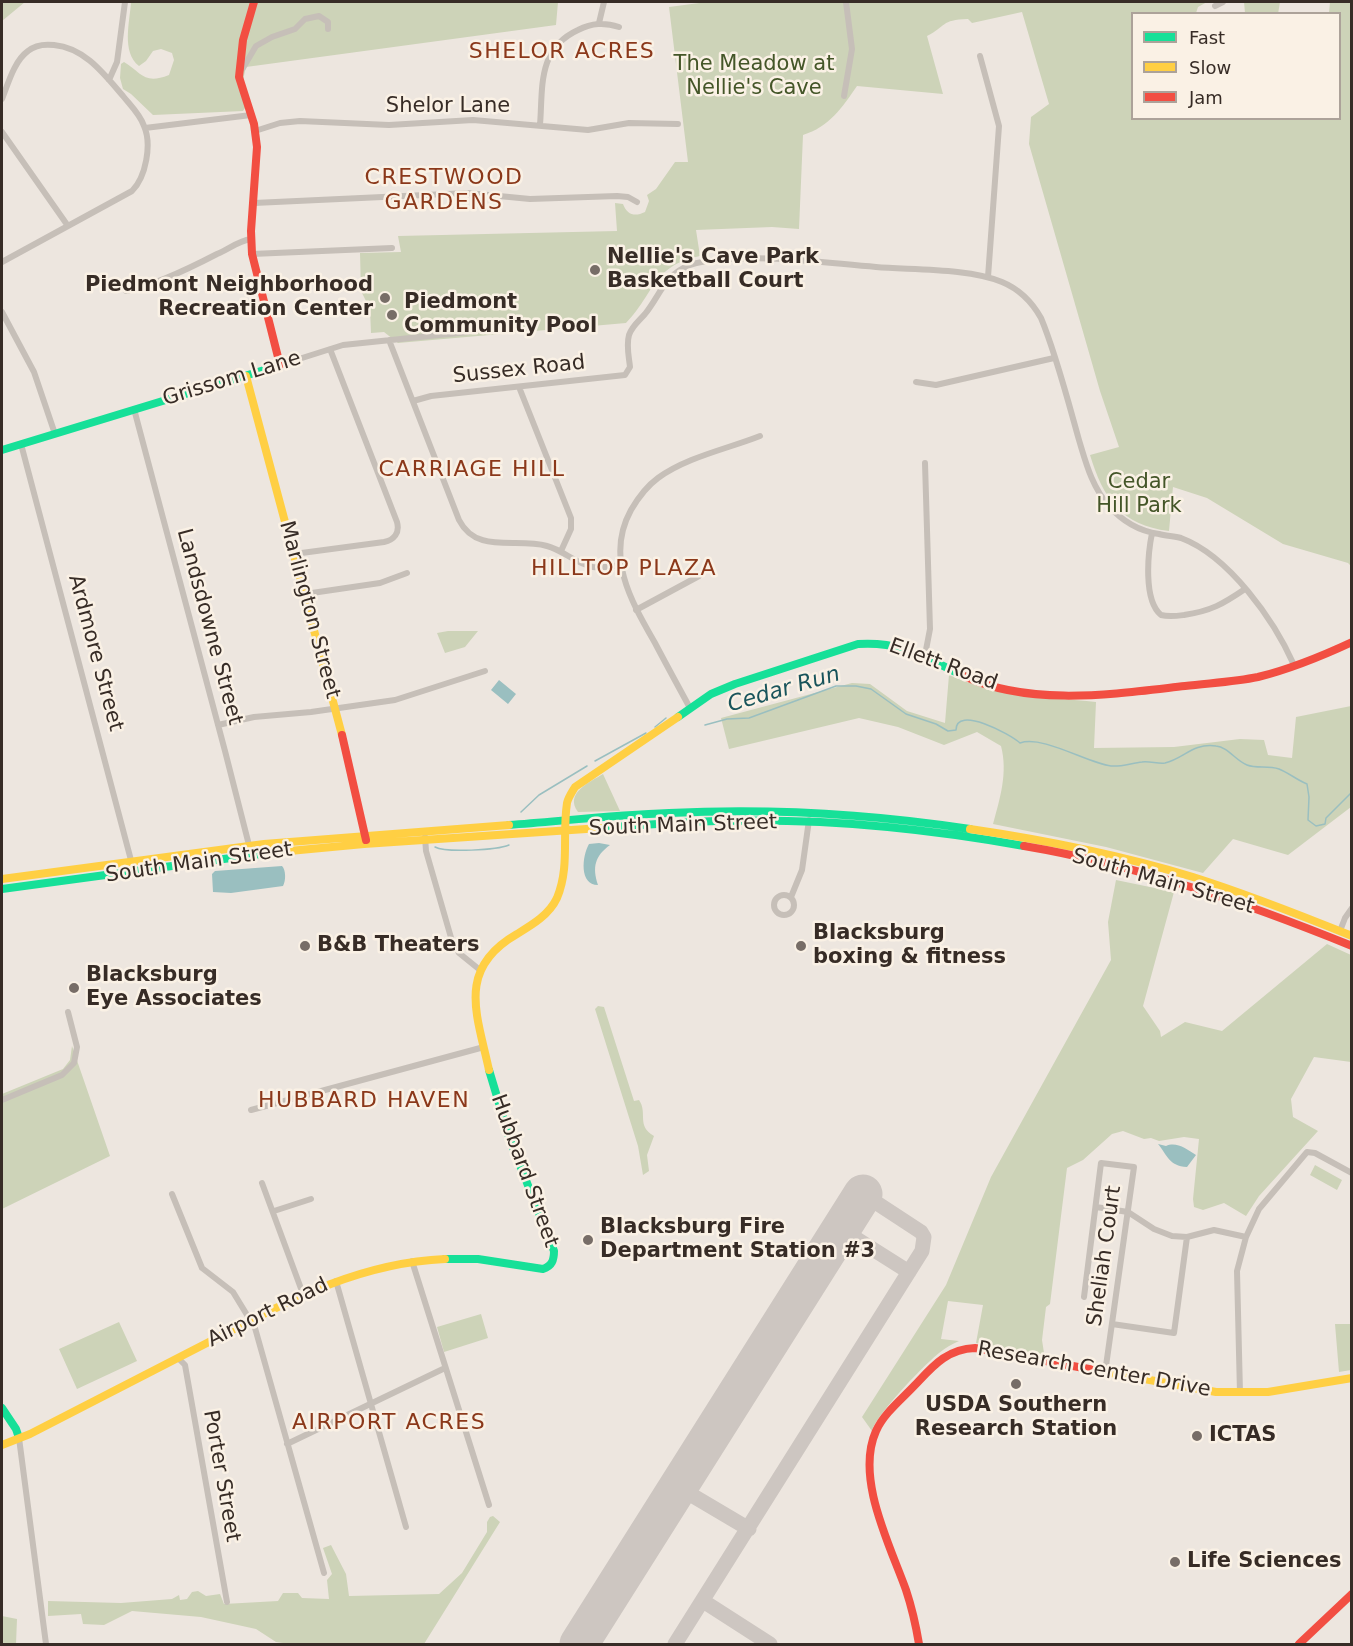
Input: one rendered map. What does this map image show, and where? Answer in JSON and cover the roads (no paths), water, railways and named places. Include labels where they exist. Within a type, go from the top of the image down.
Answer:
[{"type":"street","points":[[109,80],[117,62],[125,2]]},
{"type":"street","points":[[254,2],[243,40],[239,77],[255,131],[258,158],[251,238],[252,254],[280,365]]},
{"type":"street","points":[[598,24],[604,2]]},
{"type":"street","points":[[844,96],[852,49],[846,2]]},
{"type":"street","points":[[1215,6],[1223,2]]},
{"type":"street","points":[[239,77],[244,63],[256,46],[272,37],[295,29],[305,20],[319,16],[328,22],[328,29]]},
{"type":"street","points":[[540,125],[544,74],[550,55],[567,36],[582,28],[608,23],[619,27]]},
{"type":"street","points":[[2,99],[23,55],[33,47],[44,45],[65,47],[95,64],[109,80],[138,115],[145,128],[147,142],[143,171],[134,188],[2,262]]},
{"type":"street","points":[[980,56],[999,126],[988,277],[1012,286],[1032,304],[1043,324],[1090,474],[1109,506],[1137,528],[1152,533],[1175,536],[1228,569],[1283,642],[1294,665]]},
{"type":"street","points":[[145,128],[251,115]]},
{"type":"street","name":"Shelor Lane","points":[[255,131],[280,123],[300,121],[389,125],[473,120],[588,130],[629,123],[678,124]]},
{"type":"street","points":[[2,132],[68,226]]},
{"type":"street","points":[[254,203],[468,193],[530,199],[617,196],[628,197],[638,202]]},
{"type":"street","points":[[126,291],[159,280],[251,238]]},
{"type":"street","points":[[252,254],[392,248]]},
{"type":"street","name":"Sussex Road","points":[[413,401],[431,396],[622,376],[628,373],[630,367],[627,344],[633,328],[668,280],[682,269],[700,262],[773,258],[988,277]]},
{"type":"street","points":[[2,312],[37,377],[55,434]]},
{"type":"street","name":"Grissom Lane","points":[[2,450],[330,349],[468,332]]},
{"type":"street","points":[[389,340],[459,520],[468,533],[485,542],[538,544],[561,551],[592,567],[620,565]]},
{"type":"street","points":[[294,554],[384,542],[392,539],[398,532],[397,522],[330,349]]},
{"type":"street","points":[[916,382],[936,385],[1054,358]]},
{"type":"street","name":"Marlington Street","points":[[246,376],[352,772],[366,839]]},
{"type":"street","points":[[519,387],[571,518],[571,530],[561,551]]},
{"type":"street","name":"Landsdowne Street","points":[[134,409],[250,850]]},
{"type":"street","points":[[690,708],[636,610],[625,585],[620,565],[621,538],[627,519],[637,500],[655,481],[684,464],[760,436]]},
{"type":"street","name":"Ardmore Street","points":[[21,444],[133,866]]},
{"type":"street","points":[[925,463],[930,629],[925,655]]},
{"type":"street","points":[[1152,533],[1147,570],[1154,606],[1161,615],[1209,611],[1245,589]]},
{"type":"street","points":[[305,594],[380,583],[407,573]]},
{"type":"street","points":[[636,610],[699,576]]},
{"type":"street","name":"Ellett Road","points":[[565,831],[567,801],[575,787],[711,694],[858,644],[890,643],[925,655],[963,675],[993,686],[1036,692],[1101,695],[1248,679],[1294,665],[1352,642]]},
{"type":"street","points":[[218,725],[254,717],[400,699],[485,671]]},
{"type":"street","name":"South Main Street","points":[[425,836],[565,821],[689,812],[810,812],[901,819],[1047,840],[1132,860],[1224,886],[1352,936]]},
{"type":"street","points":[[791,897],[802,870],[810,812]]},
{"type":"street","name":"South Main Street","points":[[2,879],[366,839],[565,831],[722,821],[809,822],[921,830],[1072,855],[1129,869],[1258,909],[1352,946]]},
{"type":"street","name":"Hubbard Street","points":[[553,1263],[554,1251],[510,1140],[484,1047],[474,1000],[480,970],[489,954],[499,944],[535,923],[552,906],[566,875],[565,831]]},
{"type":"street","points":[[425,836],[428,859],[452,941],[459,953],[480,970]]},
{"type":"street","points":[[1129,869],[1132,860]]},
{"type":"street","name":"South Main Street","points":[[2,889],[133,866]]},
{"type":"street","points":[[1340,931],[1352,908]]},
{"type":"street","points":[[2,1100],[62,1075],[74,1063],[77,1047],[68,1012]]},
{"type":"street","points":[[251,1110],[484,1047]]},
{"type":"street","points":[[1240,1393],[1236,1279],[1246,1237],[1259,1209],[1306,1153],[1313,1152],[1352,1173]]},
{"type":"street","name":"Sheliah Court","points":[[1084,1297],[1101,1163],[1134,1167],[1105,1373]]},
{"type":"street","points":[[262,1183],[303,1294]]},
{"type":"street","points":[[172,1194],[202,1268],[233,1292],[255,1328],[324,1573]]},
{"type":"street","points":[[274,1211],[311,1199]]},
{"type":"street","points":[[1096,1207],[1128,1212],[1162,1233],[1187,1237],[1214,1230],[1246,1237]]},
{"type":"street","points":[[1112,1324],[1174,1334],[1187,1237]]},
{"type":"street","name":"Airport Road","points":[[2,1444],[19,1438],[303,1294],[336,1281],[412,1261],[435,1259],[470,1259],[543,1269],[553,1263]]},
{"type":"street","points":[[412,1261],[489,1505]]},
{"type":"street","points":[[336,1281],[406,1527]]},
{"type":"street","name":"Research Center Drive","points":[[919,1644],[914,1611],[883,1528],[871,1481],[873,1443],[875,1433],[883,1420],[950,1351],[958,1348],[975,1348],[1196,1389],[1240,1393],[1277,1391],[1352,1378]]},
{"type":"street","name":"Porter Street","points":[[178,1358],[185,1365],[227,1602]]},
{"type":"street","points":[[288,1444],[445,1368]]},
{"type":"street","points":[[2,1408],[16,1429],[19,1438],[45,1644]]},
{"type":"street","points":[[1299,1644],[1352,1594]]},
{"type":"water","points":[[499,680],[516,694],[508,704],[491,690]]},
{"type":"water","points":[[589,844],[610,845],[601,853],[596,862],[595,873],[598,885],[588,880],[585,875],[584,862]]},
{"type":"water","points":[[282,866],[285,876],[283,886],[231,893],[213,892],[212,874],[215,871]]},
{"type":"water","points":[[1158,1144],[1178,1145],[1196,1155],[1187,1167],[1176,1165]]},
{"type":"waterway","name":"Cedar Run","points":[[705,725],[727,719],[749,718],[836,686],[856,686],[871,689],[906,714],[936,724],[948,731],[956,730],[958,723],[965,720],[974,721],[995,728],[1020,743],[1030,742],[1053,746],[1111,766],[1145,762],[1165,763],[1201,747],[1220,747],[1247,765],[1279,769],[1307,784],[1308,820],[1316,826],[1325,824],[1326,818],[1352,792]]},
{"type":"waterway","name":"Cedar Run","points":[[655,727],[666,718]]},
{"type":"waterway","name":"Cedar Run","points":[[595,761],[646,733]]},
{"type":"waterway","name":"Cedar Run","points":[[521,812],[539,795],[587,766]]},
{"type":"waterway","name":"Cedar Run","points":[[435,847],[472,850],[509,845]]},
{"type":"place","name":"Nellie's Cave Park Basketball Court","points":[[595,270]]},
{"type":"place","name":"Piedmont Neighborhood Recreation Center","points":[[385,298]]},
{"type":"place","name":"Piedmont Community Pool","points":[[392,315]]},
{"type":"place","name":"B&B Theaters","points":[[305,946]]},
{"type":"place","name":"Blacksburg boxing & fitness","points":[[801,946]]},
{"type":"place","name":"Blacksburg Eye Associates","points":[[74,988]]},
{"type":"place","name":"Blacksburg Fire Department Station #3","points":[[588,1240]]},
{"type":"place","name":"USDA Southern Research Station","points":[[1016,1384]]},
{"type":"place","name":"ICTAS","points":[[1197,1436]]},
{"type":"place","name":"Life Sciences","points":[[1175,1562]]},
{"type":"district","name":"SHELOR ACRES","points":[[562,52]]},
{"type":"district","name":"CRESTWOOD GARDENS","points":[[444,190]]},
{"type":"district","name":"CARRIAGE HILL","points":[[472,470]]},
{"type":"district","name":"HILLTOP PLAZA","points":[[624,569]]},
{"type":"district","name":"HUBBARD HAVEN","points":[[364,1101]]},
{"type":"district","name":"AIRPORT ACRES","points":[[389,1423]]},
{"type":"park label","name":"The Meadow at Nellie's Cave","points":[[754,77]]},
{"type":"park label","name":"Cedar Hill Park","points":[[1139,495]]}]
